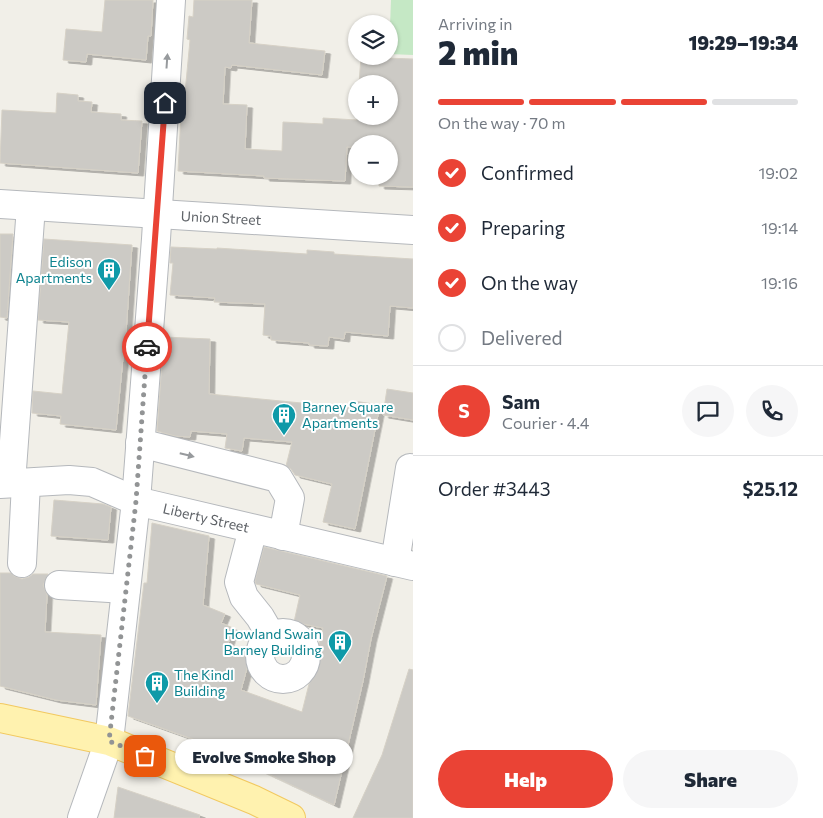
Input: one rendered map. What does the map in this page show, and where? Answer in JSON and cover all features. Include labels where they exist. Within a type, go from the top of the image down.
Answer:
[{"type":"main road","points":[[0,718],[109,741],[254,800],[290,818]]},
{"type":"street","points":[[82,818],[109,741],[136,501],[158,214],[171,0]]},
{"type":"street","name":"Union Street","points":[[0,204],[413,230]]},
{"type":"street","points":[[22,563],[12,484],[31,206]]},
{"type":"street","points":[[140,443],[278,478],[290,498],[283,536]]},
{"type":"street","points":[[404,564],[410,468]]},
{"type":"street","name":"Liberty Street","points":[[12,484],[69,480],[92,482],[136,501],[404,564]]},
{"type":"street","points":[[253,528],[239,582],[244,597],[260,617],[271,636]]},
{"type":"street","points":[[59,585],[126,589]]},
{"type":"green space","points":[[391,0],[413,0],[413,55],[398,54],[398,15],[390,15]]},
{"type":"building","points":[[105,0],[153,0],[151,36],[148,36],[146,60],[87,54],[86,62],[63,60],[66,29],[102,32]]},
{"type":"building","points":[[194,0],[252,0],[249,43],[325,51],[322,75],[232,65],[231,68],[225,67],[223,104],[247,105],[245,149],[282,151],[283,122],[323,124],[323,118],[348,119],[348,125],[398,125],[398,75],[360,75],[360,65],[398,65],[398,58],[413,59],[413,187],[379,186],[398,185],[398,135],[348,135],[345,181],[264,178],[264,176],[178,171],[181,114],[183,114],[190,40],[187,39],[189,16],[193,17]]},
{"type":"building","points":[[57,93],[78,95],[78,101],[92,102],[91,112],[121,114],[121,120],[142,121],[138,173],[0,163],[2,110],[56,113]]},
{"type":"building","points":[[0,234],[13,234],[7,318],[0,317]]},
{"type":"building","points":[[44,239],[132,245],[125,347],[116,430],[60,424],[61,416],[32,413],[33,391],[62,394],[69,322],[38,320]]},
{"type":"building","points":[[171,247],[307,254],[307,250],[334,252],[334,254],[413,259],[413,308],[390,306],[388,336],[345,332],[344,339],[329,337],[328,346],[271,340],[271,336],[263,335],[265,304],[214,302],[215,298],[170,295],[173,263],[170,263]]},
{"type":"building","points":[[164,337],[210,339],[209,394],[353,408],[354,401],[380,405],[355,529],[323,522],[332,484],[295,475],[286,466],[292,442],[244,438],[242,451],[225,448],[227,434],[191,431],[190,437],[175,436],[157,431]]},
{"type":"building","points":[[387,389],[413,393],[413,420],[383,415]]},
{"type":"building","points":[[54,500],[103,504],[111,507],[108,540],[51,536]]},
{"type":"building","points":[[152,523],[209,536],[203,605],[225,614],[221,623],[233,628],[228,644],[251,653],[241,690],[302,712],[323,628],[294,622],[300,595],[256,584],[255,581],[264,547],[387,576],[334,805],[198,741],[128,716],[144,583],[147,583]]},
{"type":"building","points":[[0,573],[11,573],[22,579],[33,574],[48,574],[43,585],[47,595],[45,632],[101,635],[96,705],[56,700],[0,686]]},
{"type":"building","points":[[409,669],[413,670],[413,818],[353,818],[382,755]]},
{"type":"building","points":[[118,787],[200,815],[199,818],[114,818]]},
{"type":"way so far","points":[[145,756],[109,741],[136,501],[147,347]]},
{"type":"place","name":"Edison Apartments","points":[[109,291]]},
{"type":"place","name":"Barney Square Apartments","points":[[284,436]]},
{"type":"place","name":"Howland Swain Barney Building","points":[[340,663]]},
{"type":"place","name":"The Kindl Building","points":[[157,704]]},
{"type":"place","name":"Evolve Smoke Shop","points":[[145,756]]},
{"type":"route","points":[[147,347],[165,103]]}]
